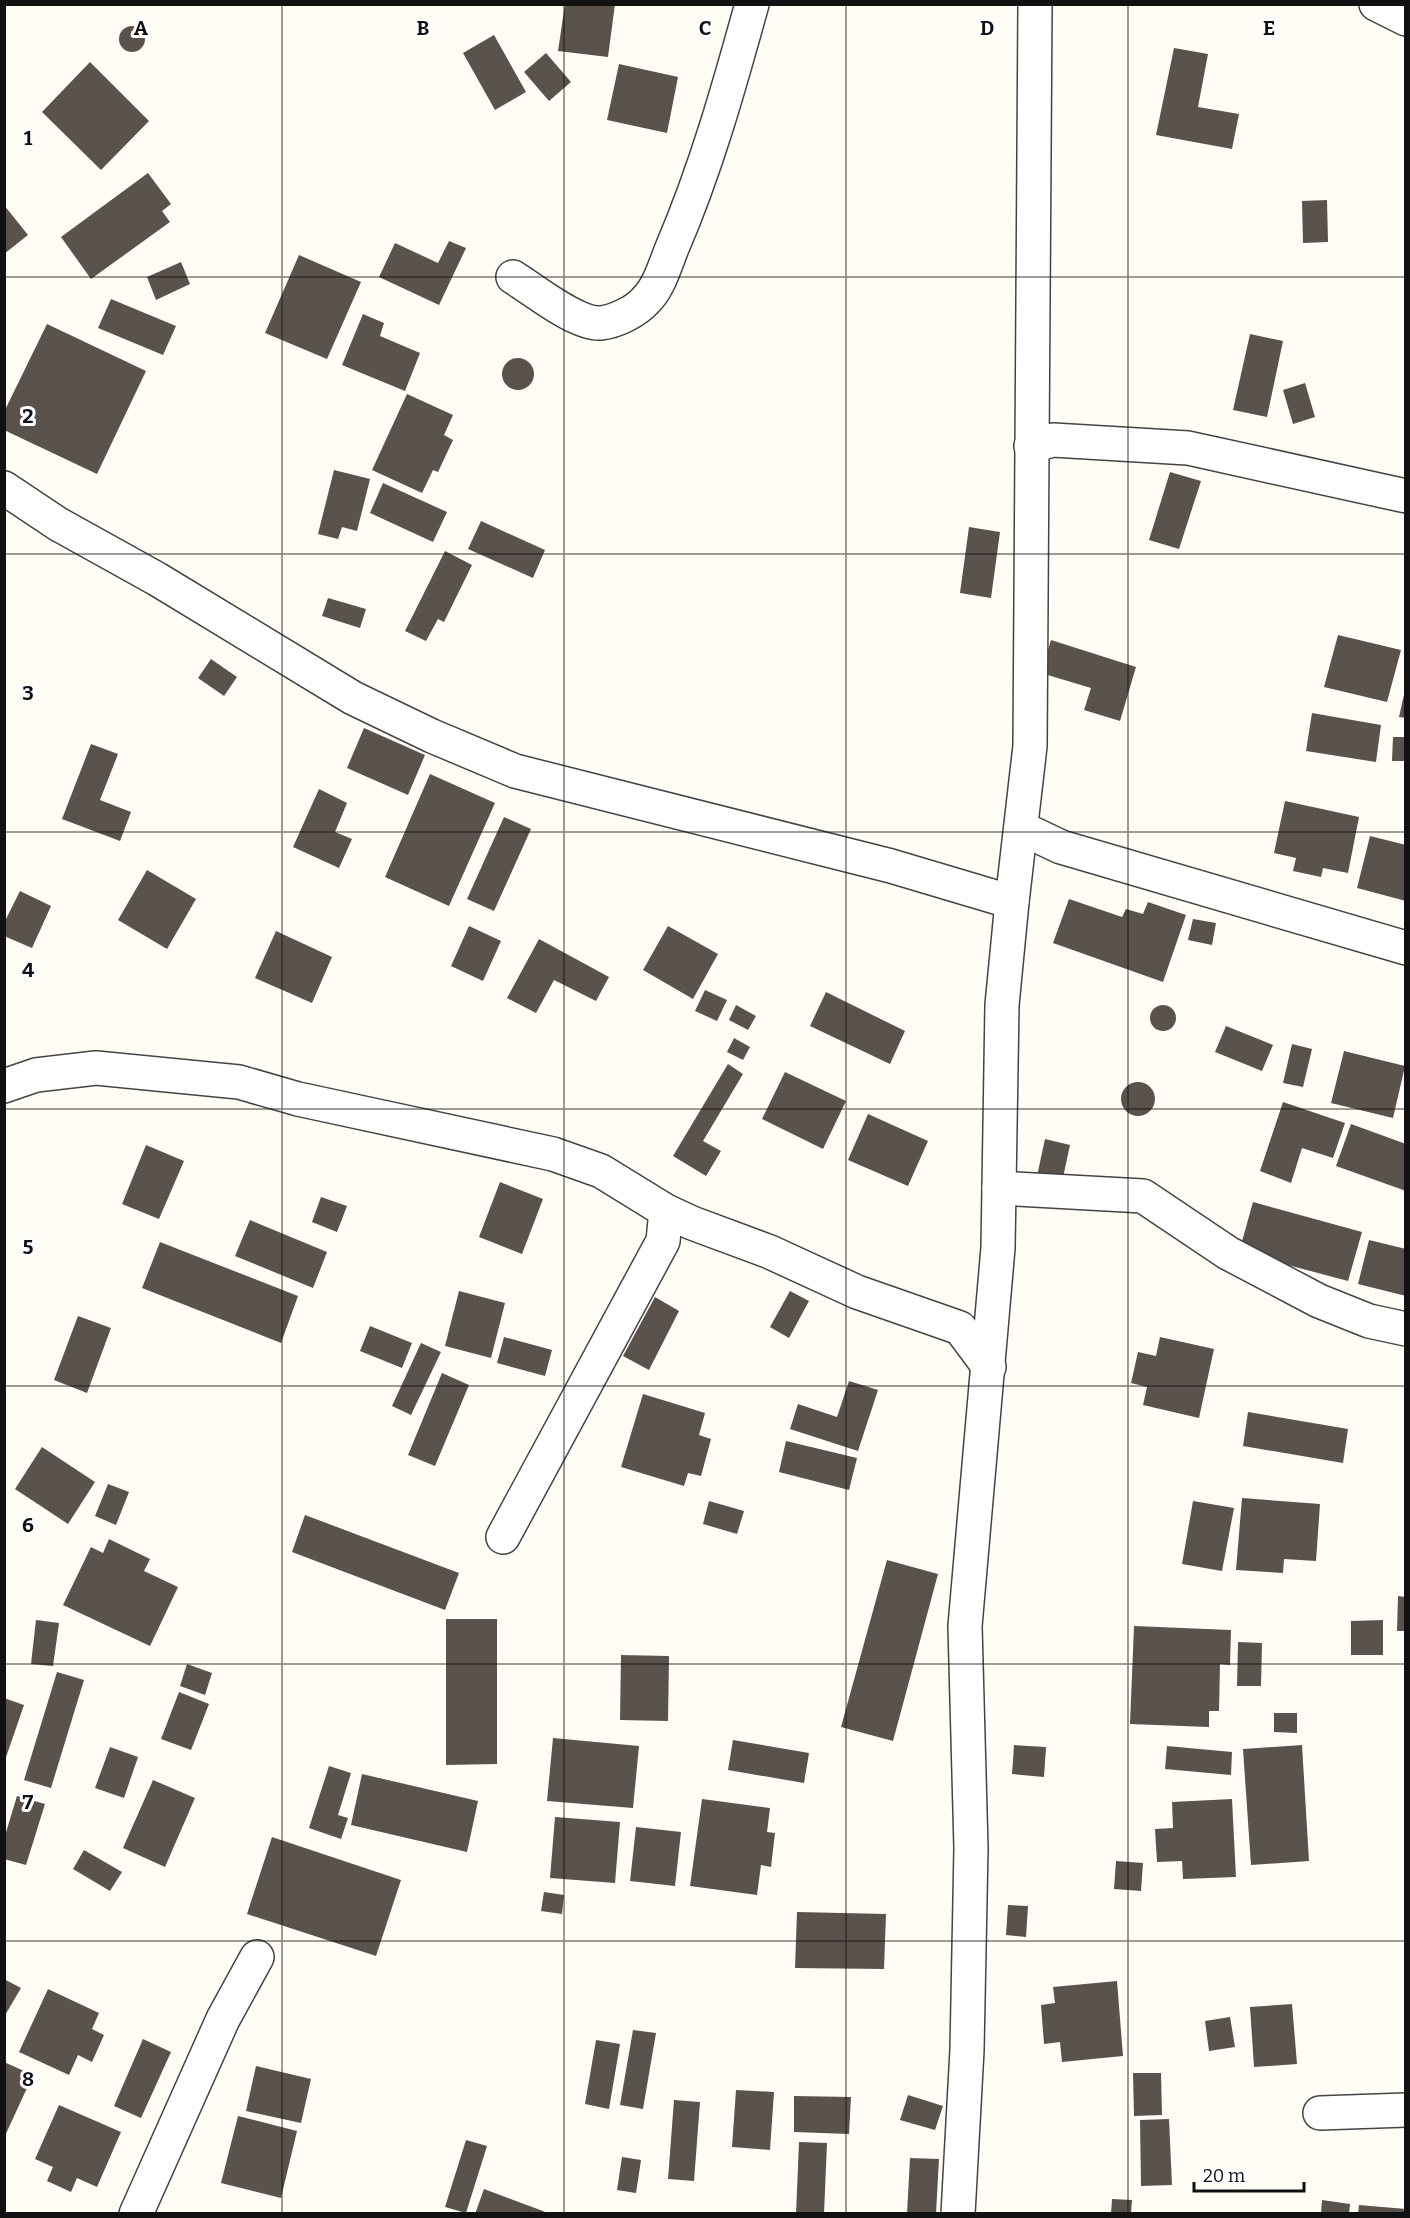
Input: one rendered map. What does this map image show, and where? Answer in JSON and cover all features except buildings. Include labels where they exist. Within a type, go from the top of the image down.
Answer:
[{"type":"street","points":[[513,277],[585,322],[601,323],[620,317],[646,301],[655,288],[680,230],[721,117],[752,4]]},
{"type":"street","points":[[958,2214],[967,2050],[971,1848],[965,1626],[998,1248],[1002,1005],[1030,746],[1035,4]]},
{"type":"street","points":[[1376,4],[1406,18]]},
{"type":"street","points":[[1032,446],[1053,440],[1188,448],[1406,496]]},
{"type":"street","points":[[4,488],[58,524],[157,579],[353,698],[432,736],[505,766],[891,866],[1012,902]]},
{"type":"street","points":[[1021,828],[1061,848],[1406,948]]},
{"type":"street","points":[[4,1086],[36,1075],[96,1068],[239,1082],[298,1099],[552,1154],[601,1171],[674,1225],[770,1252],[857,1292],[960,1328],[988,1366]]},
{"type":"street","points":[[999,1188],[1143,1196],[1228,1253],[1319,1300],[1369,1321],[1406,1329]]},
{"type":"street","points":[[503,1537],[674,1225]]},
{"type":"street","points":[[960,1328],[993,1313]]},
{"type":"street","points":[[136,2214],[224,2019],[257,1957]]},
{"type":"street","points":[[1320,2113],[1406,2110]]}]
